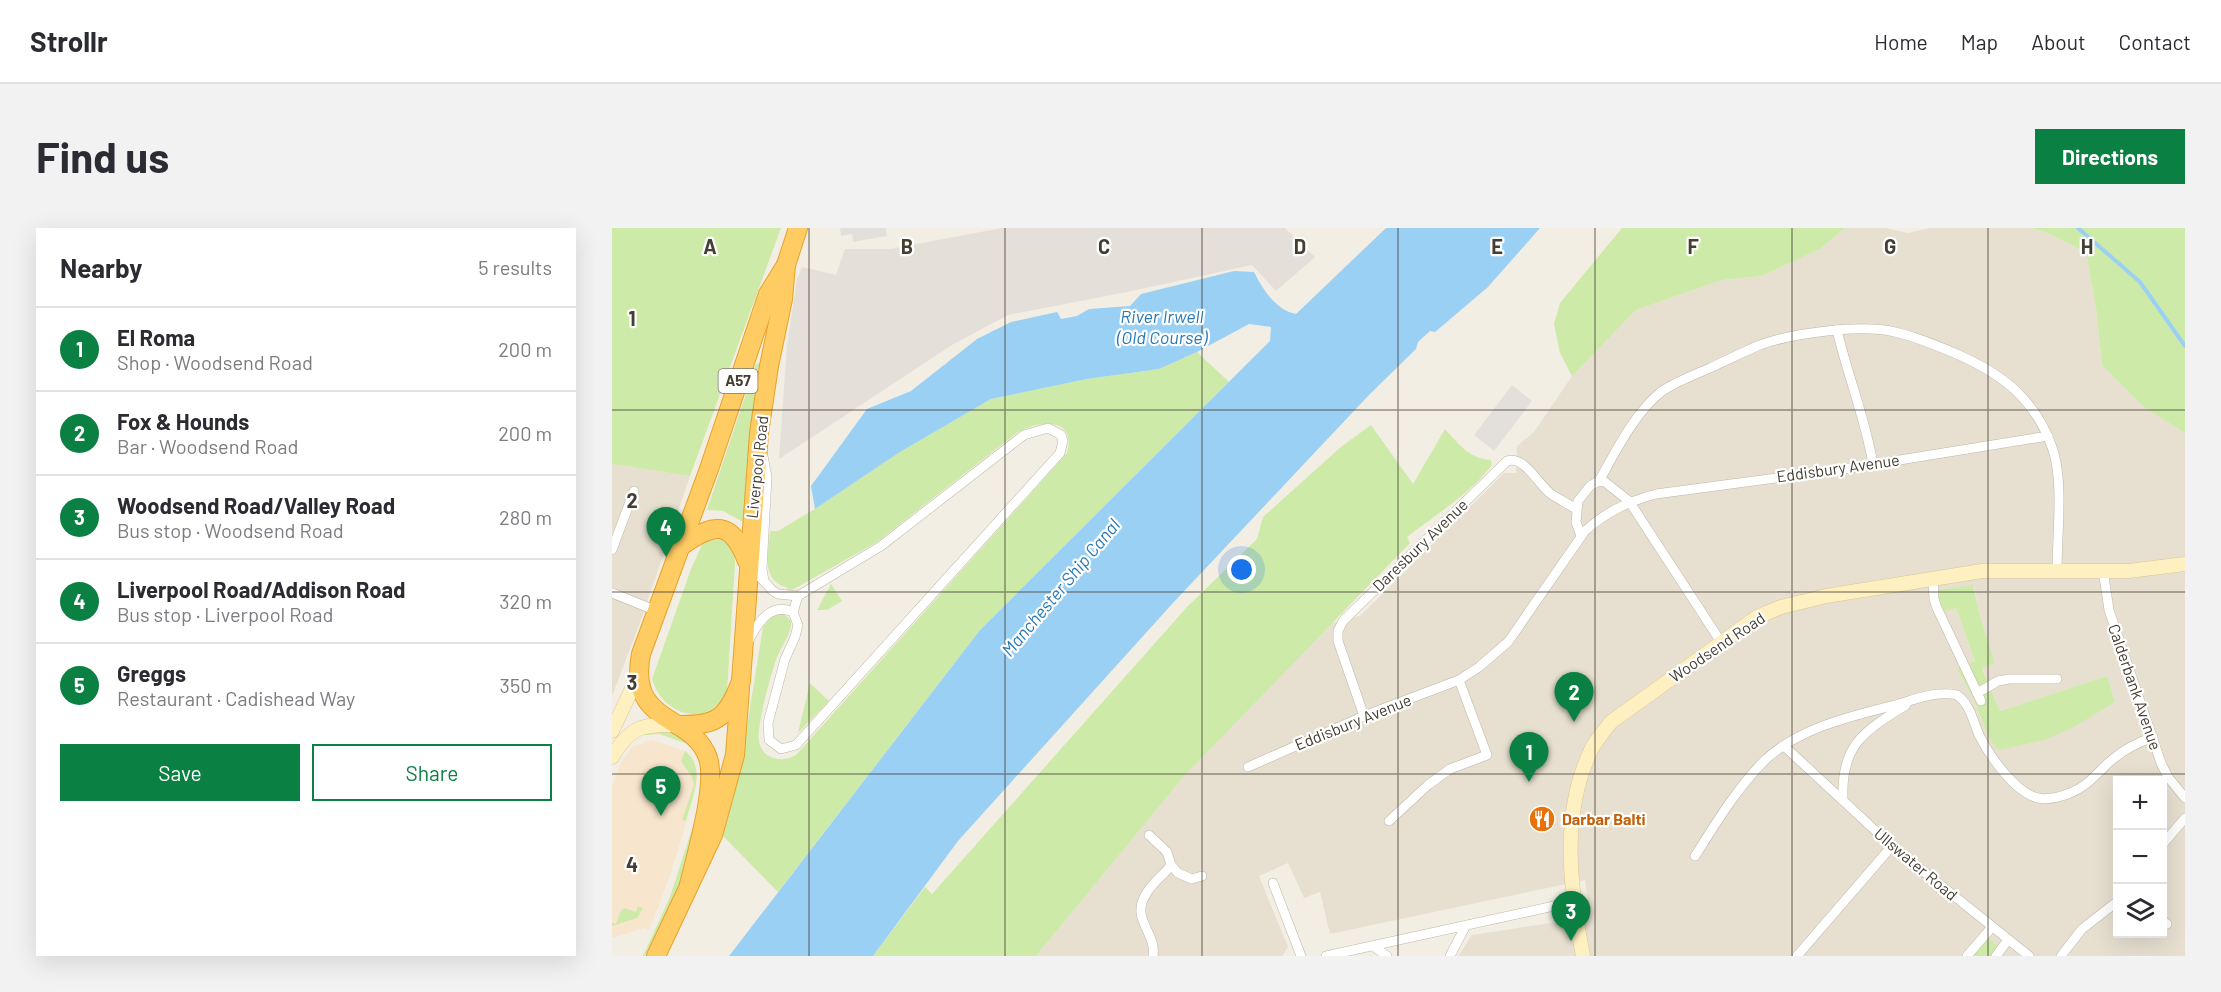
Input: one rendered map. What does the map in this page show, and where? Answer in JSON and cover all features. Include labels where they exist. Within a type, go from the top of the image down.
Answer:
[{"type":"highway","name":"Liverpool Road","points":[[748,563],[759,433],[769,366],[783,299],[786,265],[798,228]]},
{"type":"highway","name":"Liverpool Road","points":[[681,546],[768,294],[786,265]]},
{"type":"highway","name":"A57","points":[[656,956],[713,835],[730,776],[739,725],[748,563],[734,535],[723,530],[700,533],[681,546],[641,654],[638,676],[644,694],[653,709],[677,725],[701,746],[708,757],[711,784],[689,885]]},
{"type":"highway","name":"A57","points":[[677,725],[698,726],[715,720],[729,708],[741,681]]},
{"type":"street","points":[[1581,536],[1576,522],[1578,501],[1590,486],[1599,481],[1632,426],[1662,392],[1761,345],[1837,330],[1864,329],[1893,332],[1935,345],[1980,364],[2009,382],[2030,404],[2048,436],[2056,462],[2057,570]]},
{"type":"street","points":[[1837,330],[1844,360],[1868,431],[1873,464]]},
{"type":"street","points":[[748,563],[778,594],[798,596],[881,546],[1024,435],[1047,428],[1061,435],[1063,441],[1060,453],[796,745],[781,749],[769,740],[768,723],[785,659],[795,637],[798,624],[793,612],[798,596]]},
{"type":"street","points":[[759,433],[767,477],[762,569],[764,581]]},
{"type":"street","name":"Eddisbury Avenue","points":[[1248,767],[1364,716],[1459,680],[1493,657],[1508,642],[1581,536],[1601,517],[1629,501],[1656,494],[1873,464],[2048,436]]},
{"type":"street","name":"Daresbury Avenue","points":[[1364,716],[1338,641],[1338,631],[1343,621],[1490,477],[1512,459],[1520,462],[1550,493],[1576,509]]},
{"type":"street","points":[[1599,481],[1616,489],[1623,499],[1629,501],[1721,642]]},
{"type":"street","points":[[612,550],[634,490]]},
{"type":"street","name":"Woodsend Road","points":[[1582,956],[1572,902],[1570,826],[1584,768],[1593,746],[1611,722],[1757,617],[1781,607],[1826,596],[1982,571],[2158,569],[2185,564]]},
{"type":"street","name":"Calderbank Avenue","points":[[2103,570],[2109,610],[2161,763],[2168,777],[2185,798]]},
{"type":"street","points":[[1933,579],[1937,608],[1979,697],[1998,681],[2009,679],[2058,680]]},
{"type":"street","points":[[612,593],[657,611]]},
{"type":"street","points":[[743,650],[756,627],[771,610],[785,608],[793,612]]},
{"type":"street","points":[[612,731],[638,676]]},
{"type":"street","points":[[2032,691],[2033,679]]},
{"type":"street","points":[[1389,821],[1428,785],[1450,769],[1487,755],[1459,680]]},
{"type":"street","points":[[1695,856],[1730,801],[1767,759],[1784,746],[1819,728],[1860,714],[1938,694],[1957,694],[1968,707],[1979,735],[2005,774],[2035,798],[2055,797],[2085,785],[2124,750],[2153,737]]},
{"type":"street","points":[[1842,798],[1842,777],[1846,759],[1853,747],[1885,718],[1914,700]]},
{"type":"street","points":[[612,757],[626,737],[634,731],[644,727],[677,725]]},
{"type":"street","name":"Ullswater Road","points":[[1784,746],[1892,846],[2029,956]]},
{"type":"street","points":[[2167,840],[2185,818]]},
{"type":"street","points":[[1149,836],[1167,852],[1171,865],[1185,877],[1192,879],[1202,876]]},
{"type":"street","points":[[1797,956],[1892,846]]},
{"type":"street","points":[[1153,956],[1152,941],[1141,918],[1141,909],[1145,895],[1171,865]]},
{"type":"street","points":[[1273,883],[1301,956]]},
{"type":"street","points":[[1326,956],[1572,902]]},
{"type":"street","points":[[2061,956],[2082,928],[2113,904]]},
{"type":"street","points":[[1450,956],[1465,927]]},
{"type":"street","points":[[1967,956],[1992,927]]},
{"type":"street","points":[[1996,956],[2008,940]]},
{"type":"street","points":[[1373,946],[1387,956]]},
{"type":"shaded area","points":[[840,228],[886,228],[887,236],[853,242],[852,234],[841,236]]},
{"type":"shaded area","points":[[1002,228],[1285,228],[1315,257],[1276,291],[1252,265],[1008,315],[952,345],[779,459],[787,345],[797,279],[802,267],[836,275],[845,249],[890,249]]},
{"type":"shaded area","points":[[1845,228],[1885,228],[1908,233],[1930,228],[2031,228],[2045,232],[2086,252],[2096,308],[2102,365],[2145,408],[2185,433],[2185,956],[1991,956],[1998,947],[1973,956],[1458,956],[1472,935],[1590,917],[1585,880],[1330,934],[1320,892],[1304,898],[1288,863],[1259,876],[1288,947],[1282,956],[1036,956],[1185,775],[1329,624],[1360,616],[1504,473],[1516,473],[1517,446],[1534,432],[1572,376],[1636,310],[1722,280],[1762,276],[1820,249]],"holes":[[[1974,586],[1980,616],[1995,663],[1982,667],[2000,711],[2107,676],[2115,702],[1990,740],[1972,696],[1957,669],[1975,661],[1956,608]]]},
{"type":"shaded area","points":[[1512,385],[1532,401],[1494,451],[1474,435]]},
{"type":"shaded area","points":[[612,464],[690,476],[641,620],[612,696]]},
{"type":"shaded area","points":[[652,740],[685,751],[694,760],[697,774],[683,834],[649,930],[644,928],[612,938],[612,787],[621,763],[632,747]]},
{"type":"green space","points":[[612,228],[781,228],[690,476],[612,464]]},
{"type":"green space","points":[[1622,228],[1845,228],[1820,249],[1762,276],[1722,280],[1636,310],[1572,376],[1560,353],[1554,324],[1560,303]]},
{"type":"green space","points":[[2031,228],[2185,228],[2185,433],[2145,408],[2102,365],[2096,308],[2086,252],[2045,232]]},
{"type":"green space","points":[[1197,352],[1229,382],[980,630],[778,892],[720,833],[744,745],[763,627],[769,619],[777,615],[784,614],[791,621],[789,634],[772,673],[759,734],[760,746],[765,754],[776,759],[786,759],[796,755],[1067,453],[1069,441],[1067,433],[1054,424],[1036,425],[1018,432],[877,542],[788,591],[786,587],[772,578],[769,572],[770,531],[778,531],[815,509],[900,452],[991,399],[1087,379],[1159,369]]},
{"type":"green space","points":[[760,363],[761,370],[753,406],[745,523],[723,511],[707,510],[756,364]]},
{"type":"green space","points":[[1371,425],[1413,484],[1445,429],[1470,454],[1491,460],[1492,465],[1463,495],[1407,537],[1410,543],[1185,775],[1036,956],[873,956],[925,887],[932,894],[1187,607],[1257,539],[1263,517],[1342,446]]},
{"type":"green space","points":[[715,537],[731,545],[735,563],[727,692],[719,704],[709,711],[698,714],[686,713],[665,702],[652,679],[691,569],[703,543]]},
{"type":"green space","points":[[831,584],[842,601],[827,610],[817,610]]},
{"type":"green space","points":[[1973,585],[1995,663],[1982,668],[2000,711],[2107,676],[2115,702],[2074,727],[2044,740],[1999,750],[1990,740],[1972,696],[1957,669],[1975,661],[1956,608],[1938,613],[1932,591]]},
{"type":"green space","points":[[810,683],[829,701],[798,733]]},
{"type":"green space","points":[[658,729],[691,740],[708,765],[684,870],[664,920],[643,956],[670,897],[695,820],[704,765],[691,745],[659,734],[646,735],[643,730]]},
{"type":"green space","points":[[685,751],[692,758],[697,775],[686,821],[682,820],[694,785],[692,777],[681,761]]},
{"type":"green space","points":[[638,906],[643,908],[637,918],[612,926],[612,923],[616,924],[624,908],[636,912]]},
{"type":"green space","points":[[1988,938],[1999,947],[1991,956],[1973,956]]},
{"type":"water","points":[[1386,228],[1540,228],[1488,287],[1435,332],[1430,331],[1418,342],[1416,349],[1369,395],[1172,604],[958,841],[873,956],[729,956],[980,630],[1270,341],[1271,327],[1249,324],[1159,369],[1087,379],[991,399],[900,452],[815,509],[811,486],[867,409],[911,391],[977,339],[1011,322],[1057,312],[1061,319],[1077,316],[1089,309],[1130,306],[1141,294],[1234,271],[1254,272],[1276,304],[1296,314]]},
{"type":"waterway","points":[[2078,228],[2140,282],[2185,346]]},
{"type":"place","name":"Liverpool Road/Addison Road","points":[[666,557]]},
{"type":"place","name":"Fox & Hounds","points":[[1574,722]]},
{"type":"place","name":"El Roma","points":[[1529,782]]},
{"type":"place","name":"Greggs","points":[[661,816]]},
{"type":"place","name":"Darbar Balti","points":[[1542,819]]},
{"type":"place","name":"Woodsend Road/Valley Road","points":[[1571,941]]},
{"type":"water label","name":"River Irwell (Old Course)","points":[[1162,328]]},
{"type":"water label","name":"Manchester Ship Canal","points":[[1061,588]]}]
